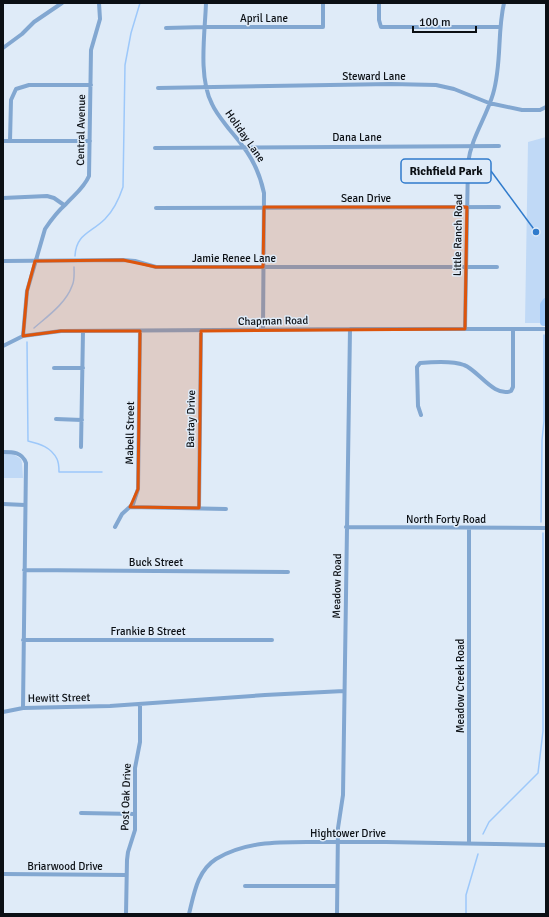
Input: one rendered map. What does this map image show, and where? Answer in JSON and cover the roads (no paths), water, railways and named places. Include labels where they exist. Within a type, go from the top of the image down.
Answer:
[{"type":"street","points":[[3,48],[22,34],[34,22],[62,3]]},
{"type":"street","name":"Central Avenue","points":[[23,336],[27,291],[45,229],[64,205],[86,183],[89,176],[91,50],[100,19],[99,3]]},
{"type":"street","name":"Holiday Lane","points":[[206,3],[204,66],[206,87],[218,115],[251,157],[261,178],[264,193],[263,330]]},
{"type":"street","name":"April Lane","points":[[166,28],[323,26],[323,3]]},
{"type":"street","points":[[379,3],[379,20],[381,27],[500,27]]},
{"type":"street","name":"Little Ranch Road","points":[[465,329],[468,163],[471,145],[493,95],[499,70],[500,27],[504,3]]},
{"type":"street","name":"Steward Lane","points":[[158,88],[391,84],[436,85],[454,89],[489,103],[522,110],[540,110],[546,107]]},
{"type":"street","points":[[10,141],[12,100],[16,89],[29,85],[91,85]]},
{"type":"street","points":[[3,141],[90,141]]},
{"type":"street","name":"Dana Lane","points":[[155,148],[499,146]]},
{"type":"street","points":[[3,198],[47,196],[54,198],[64,205]]},
{"type":"street","name":"Sean Drive","points":[[156,208],[499,207]]},
{"type":"street","name":"Jamie Renee Lane","points":[[3,261],[123,260],[135,261],[156,267],[497,267]]},
{"type":"street","name":"Chapman Road","points":[[3,346],[23,336],[44,333],[350,329],[546,329]]},
{"type":"street","name":"Meadow Road","points":[[337,842],[343,795],[350,329]]},
{"type":"street","points":[[421,415],[418,406],[417,367],[420,363],[458,363],[472,369],[486,383],[503,392],[507,393],[511,391],[513,387],[512,329]]},
{"type":"street","name":"Bartay Drive","points":[[199,508],[201,331]]},
{"type":"street","points":[[81,448],[83,332]]},
{"type":"street","name":"Mabell Street","points":[[115,527],[122,514],[133,504],[138,489],[140,332]]},
{"type":"street","points":[[54,368],[83,368]]},
{"type":"street","points":[[56,419],[82,420]]},
{"type":"street","name":"Hewitt Street","points":[[3,452],[18,453],[24,458],[26,463],[23,708],[78,708],[273,694],[344,691]]},
{"type":"street","points":[[3,504],[25,504]]},
{"type":"street","points":[[130,507],[226,509]]},
{"type":"street","name":"North Forty Road","points":[[346,528],[546,528]]},
{"type":"street","name":"Meadow Creek Road","points":[[469,843],[470,528]]},
{"type":"street","name":"Buck Street","points":[[24,570],[288,572]]},
{"type":"street","name":"Frankie B Street","points":[[24,640],[272,640]]},
{"type":"street","name":"Post Oak Drive","points":[[126,914],[126,875],[128,852],[135,830],[136,768],[140,742],[140,704]]},
{"type":"street","points":[[3,712],[23,708]]},
{"type":"street","points":[[81,813],[136,814]]},
{"type":"street","name":"Hightower Drive","points":[[189,914],[194,893],[202,872],[216,859],[227,853],[247,846],[268,842],[546,845]]},
{"type":"street","points":[[337,842],[337,914]]},
{"type":"street","name":"Briarwood Drive","points":[[3,874],[126,875]]},
{"type":"street","points":[[245,886],[337,886]]},
{"type":"waterway","points":[[75,256],[76,249],[81,238],[108,216],[116,204],[123,187],[125,65],[131,33],[140,3]]},
{"type":"waterway","points":[[34,328],[66,298],[73,284],[74,267]]},
{"type":"waterway","points":[[544,322],[544,305],[546,302]]},
{"type":"waterway","points":[[541,522],[542,440],[544,421],[544,335]]},
{"type":"waterway","points":[[27,342],[28,441],[41,445],[52,452],[58,461],[59,472],[102,472]]},
{"type":"waterway","points":[[483,834],[489,822],[538,773],[543,731],[543,533]]},
{"type":"waterway","points":[[466,914],[466,895],[478,854]]},
{"type":"place","name":"Richfield Park","points":[[536,232]]}]
